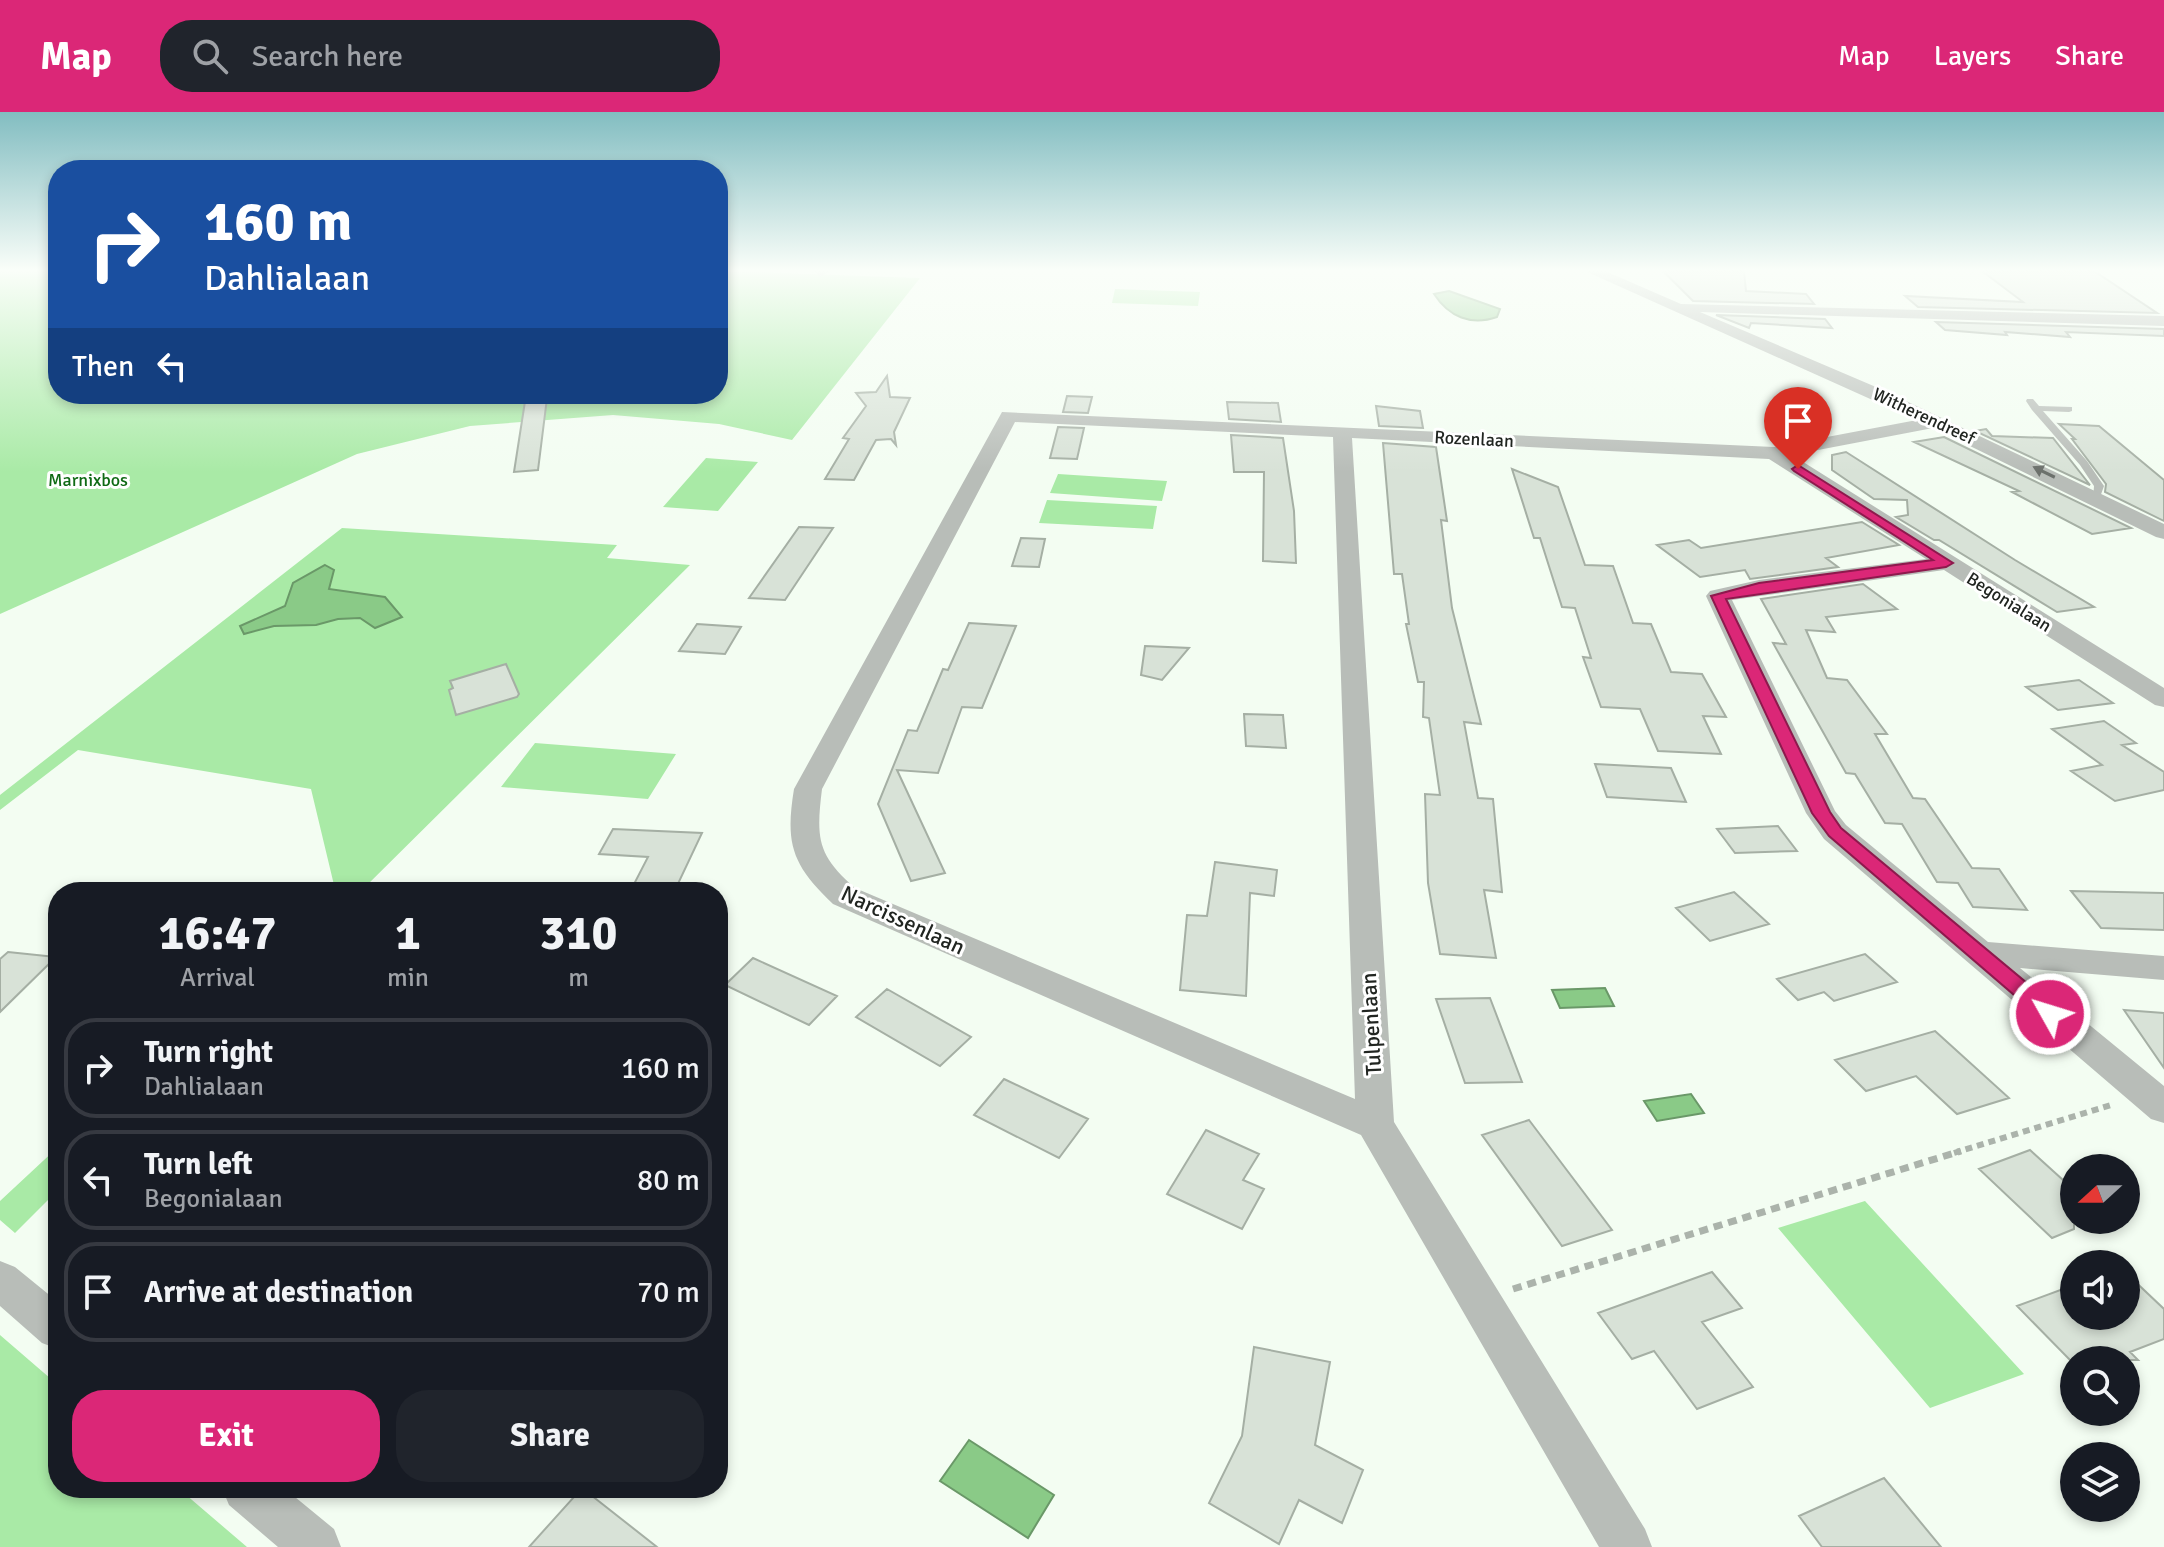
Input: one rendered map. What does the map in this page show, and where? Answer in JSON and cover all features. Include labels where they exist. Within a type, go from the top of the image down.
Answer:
[{"type":"street","name":"Witherendreef","points":[[1745,338],[1937,422],[2164,532]]},
{"type":"street","name":"Rozenlaan","points":[[1009,416],[1774,453],[1937,422]]},
{"type":"street","name":"Narcissenlaan","points":[[1009,416],[808,789],[801,836],[808,859],[818,874],[844,896],[1375,1124]]},
{"type":"street","name":"Tulpenlaan","points":[[1342,433],[1375,1124],[1627,1547]]},
{"type":"street","name":"Begonialaan","points":[[1774,453],[2164,699]]},
{"type":"street","points":[[1946,563],[1759,587],[1718,596],[1821,813],[1835,832],[2156,1101]]},
{"type":"street","points":[[1976,953],[2164,968]]},
{"type":"street","points":[[0,1280],[48,1321]]},
{"type":"street","points":[[258,1498],[316,1547]]},
{"type":"lane","points":[[2069,409],[2032,405],[2084,463],[2099,486],[2096,498]]},
{"type":"path","points":[[1481,1299],[2156,1101]]},
{"type":"green space","name":"Marnixbos","points":[[0,338],[48,338],[48,404],[728,404],[728,338],[873,338],[792,440],[719,424],[613,415],[470,426],[357,454],[0,614]]},
{"type":"green space","points":[[706,458],[758,462],[718,511],[663,507]]},
{"type":"green space","points":[[1058,474],[1167,481],[1162,501],[1050,493]]},
{"type":"green space","points":[[1047,500],[1157,506],[1153,529],[1039,523]]},
{"type":"green space","points":[[342,528],[617,545],[607,558],[690,565],[370,882],[333,882],[311,789],[78,750],[0,810],[0,795]]},
{"type":"green space","points":[[535,743],[676,754],[648,799],[501,787]]},
{"type":"green space","points":[[48,1156],[48,1200],[15,1233],[0,1220],[0,1201]]},
{"type":"green space","points":[[1865,1201],[2024,1374],[1930,1408],[1778,1228]]},
{"type":"green space","points":[[0,1335],[48,1376],[48,1498],[190,1498],[247,1547],[0,1547]]},
{"type":"shaded area","points":[[325,565],[334,570],[329,589],[385,597],[402,617],[375,628],[360,618],[338,619],[316,625],[274,626],[244,634],[240,626],[285,606],[293,583]]},
{"type":"shaded area","points":[[1605,988],[1614,1006],[1560,1008],[1552,990]]},
{"type":"shaded area","points":[[1691,1094],[1704,1113],[1657,1121],[1644,1101]]},
{"type":"shaded area","points":[[969,1440],[1054,1495],[1028,1538],[940,1481]]},
{"type":"building","points":[[887,376],[890,397],[910,398],[894,432],[896,445],[891,439],[876,440],[854,480],[825,479],[849,439],[843,438],[866,406],[856,393],[876,392]]},
{"type":"building","points":[[1067,396],[1092,397],[1088,413],[1063,412]]},
{"type":"building","points":[[1227,402],[1278,403],[1281,422],[1229,419]]},
{"type":"building","points":[[525,404],[546,404],[538,470],[514,472]]},
{"type":"building","points":[[1376,406],[1420,411],[1423,428],[1379,426]]},
{"type":"building","points":[[2059,424],[2099,426],[2164,480],[2164,521],[2105,492],[2106,484],[2072,439],[2075,439]]},
{"type":"building","points":[[1058,427],[1084,428],[1077,459],[1050,458]]},
{"type":"building","points":[[1986,429],[1992,436],[2053,438],[2090,485],[1975,431]]},
{"type":"building","points":[[1231,435],[1283,438],[1294,511],[1296,563],[1263,561],[1264,472],[1234,472]]},
{"type":"building","points":[[1944,437],[2131,528],[2092,534],[2012,492],[2019,491],[1914,442]]},
{"type":"building","points":[[1383,443],[1436,447],[1447,521],[1441,520],[1452,608],[1481,724],[1464,722],[1478,798],[1493,799],[1502,892],[1484,890],[1496,958],[1440,954],[1428,883],[1425,794],[1440,795],[1429,718],[1423,717],[1424,682],[1418,682],[1406,624],[1409,624],[1402,574],[1394,574]]},
{"type":"building","points":[[1846,452],[2094,607],[2057,612],[1896,517],[1908,515],[1907,500],[1874,499],[1832,470],[1832,455]]},
{"type":"building","points":[[1512,469],[1558,487],[1585,565],[1613,566],[1633,623],[1651,624],[1671,672],[1702,674],[1726,717],[1703,716],[1721,754],[1658,751],[1640,709],[1601,707],[1583,657],[1591,658],[1575,608],[1562,607],[1540,538],[1534,538]]},
{"type":"building","points":[[1862,522],[1899,545],[1826,558],[1838,567],[1750,579],[1745,570],[1700,577],[1657,545],[1689,540],[1701,548]]},
{"type":"building","points":[[799,527],[833,528],[785,600],[749,598]]},
{"type":"building","points":[[1021,538],[1045,539],[1039,567],[1012,566]]},
{"type":"building","points":[[1863,584],[1897,609],[1826,617],[1835,632],[1806,630],[1827,678],[1847,680],[1887,734],[1875,734],[1913,798],[1925,799],[1972,868],[1999,869],[2027,910],[1973,907],[1958,883],[1937,882],[1902,824],[1885,823],[1855,774],[1846,773],[1773,643],[1786,644],[1761,599]]},
{"type":"building","points":[[969,623],[1016,626],[982,708],[962,707],[938,773],[897,770],[945,873],[911,881],[878,804],[908,730],[917,731],[943,669],[948,670]]},
{"type":"building","points":[[697,624],[741,627],[725,654],[679,651]]},
{"type":"building","points":[[1145,646],[1189,648],[1162,680],[1141,675]]},
{"type":"building","points":[[506,664],[519,694],[517,697],[456,715],[449,690],[453,688],[450,681]]},
{"type":"building","points":[[2079,680],[2113,703],[2058,710],[2026,687]]},
{"type":"building","points":[[1244,714],[1283,715],[1286,748],[1246,746]]},
{"type":"building","points":[[2104,721],[2136,743],[2122,745],[2164,772],[2164,790],[2115,801],[2071,771],[2102,765],[2052,729]]},
{"type":"building","points":[[1595,764],[1671,768],[1686,802],[1607,797]]},
{"type":"building","points":[[1778,826],[1797,851],[1735,853],[1717,829]]},
{"type":"building","points":[[613,829],[702,833],[679,882],[635,882],[648,857],[599,854]]},
{"type":"building","points":[[1215,862],[1277,870],[1274,896],[1250,893],[1246,996],[1180,990],[1187,915],[1207,916]]},
{"type":"building","points":[[2071,891],[2164,893],[2164,930],[2101,928]]},
{"type":"building","points":[[1734,892],[1769,924],[1710,941],[1676,908]]},
{"type":"building","points":[[8,952],[48,956],[48,965],[0,1012],[0,959]]},
{"type":"building","points":[[1865,954],[1897,982],[1834,1001],[1824,992],[1798,1000],[1777,979]]},
{"type":"building","points":[[753,958],[837,996],[809,1025],[728,986],[728,982]]},
{"type":"building","points":[[887,989],[971,1037],[940,1066],[856,1017]]},
{"type":"building","points":[[1490,998],[1522,1082],[1465,1083],[1436,999]]},
{"type":"building","points":[[2124,1010],[2164,1013],[2164,1068]]},
{"type":"building","points":[[1935,1031],[2009,1098],[1957,1114],[1916,1076],[1866,1091],[1835,1060]]},
{"type":"building","points":[[1004,1079],[1088,1119],[1059,1158],[974,1115]]},
{"type":"building","points":[[1529,1120],[1612,1230],[1562,1246],[1482,1135]]},
{"type":"building","points":[[1206,1130],[1259,1154],[1243,1180],[1264,1189],[1242,1229],[1167,1194]]},
{"type":"building","points":[[2030,1150],[2060,1177],[2062,1234],[2052,1238],[1979,1169]]},
{"type":"building","points":[[1712,1272],[1742,1308],[1702,1322],[1753,1387],[1697,1409],[1654,1351],[1632,1359],[1598,1313]]},
{"type":"building","points":[[2140,1286],[2164,1309],[2164,1339],[2140,1348],[2060,1346],[2060,1350],[2017,1306],[2060,1290],[2060,1330],[2140,1330]]},
{"type":"building","points":[[1254,1347],[1330,1362],[1315,1445],[1363,1470],[1342,1523],[1299,1500],[1279,1544],[1209,1503],[1242,1436]]},
{"type":"building","points":[[1884,1478],[1941,1547],[1822,1547],[1799,1516]]},
{"type":"building","points":[[573,1498],[595,1498],[657,1547],[529,1547]]},
{"type":"route","points":[[1798,469],[1946,563],[1759,587],[1718,596],[1821,813],[1835,832],[1856,853],[2050,1014]]}]
